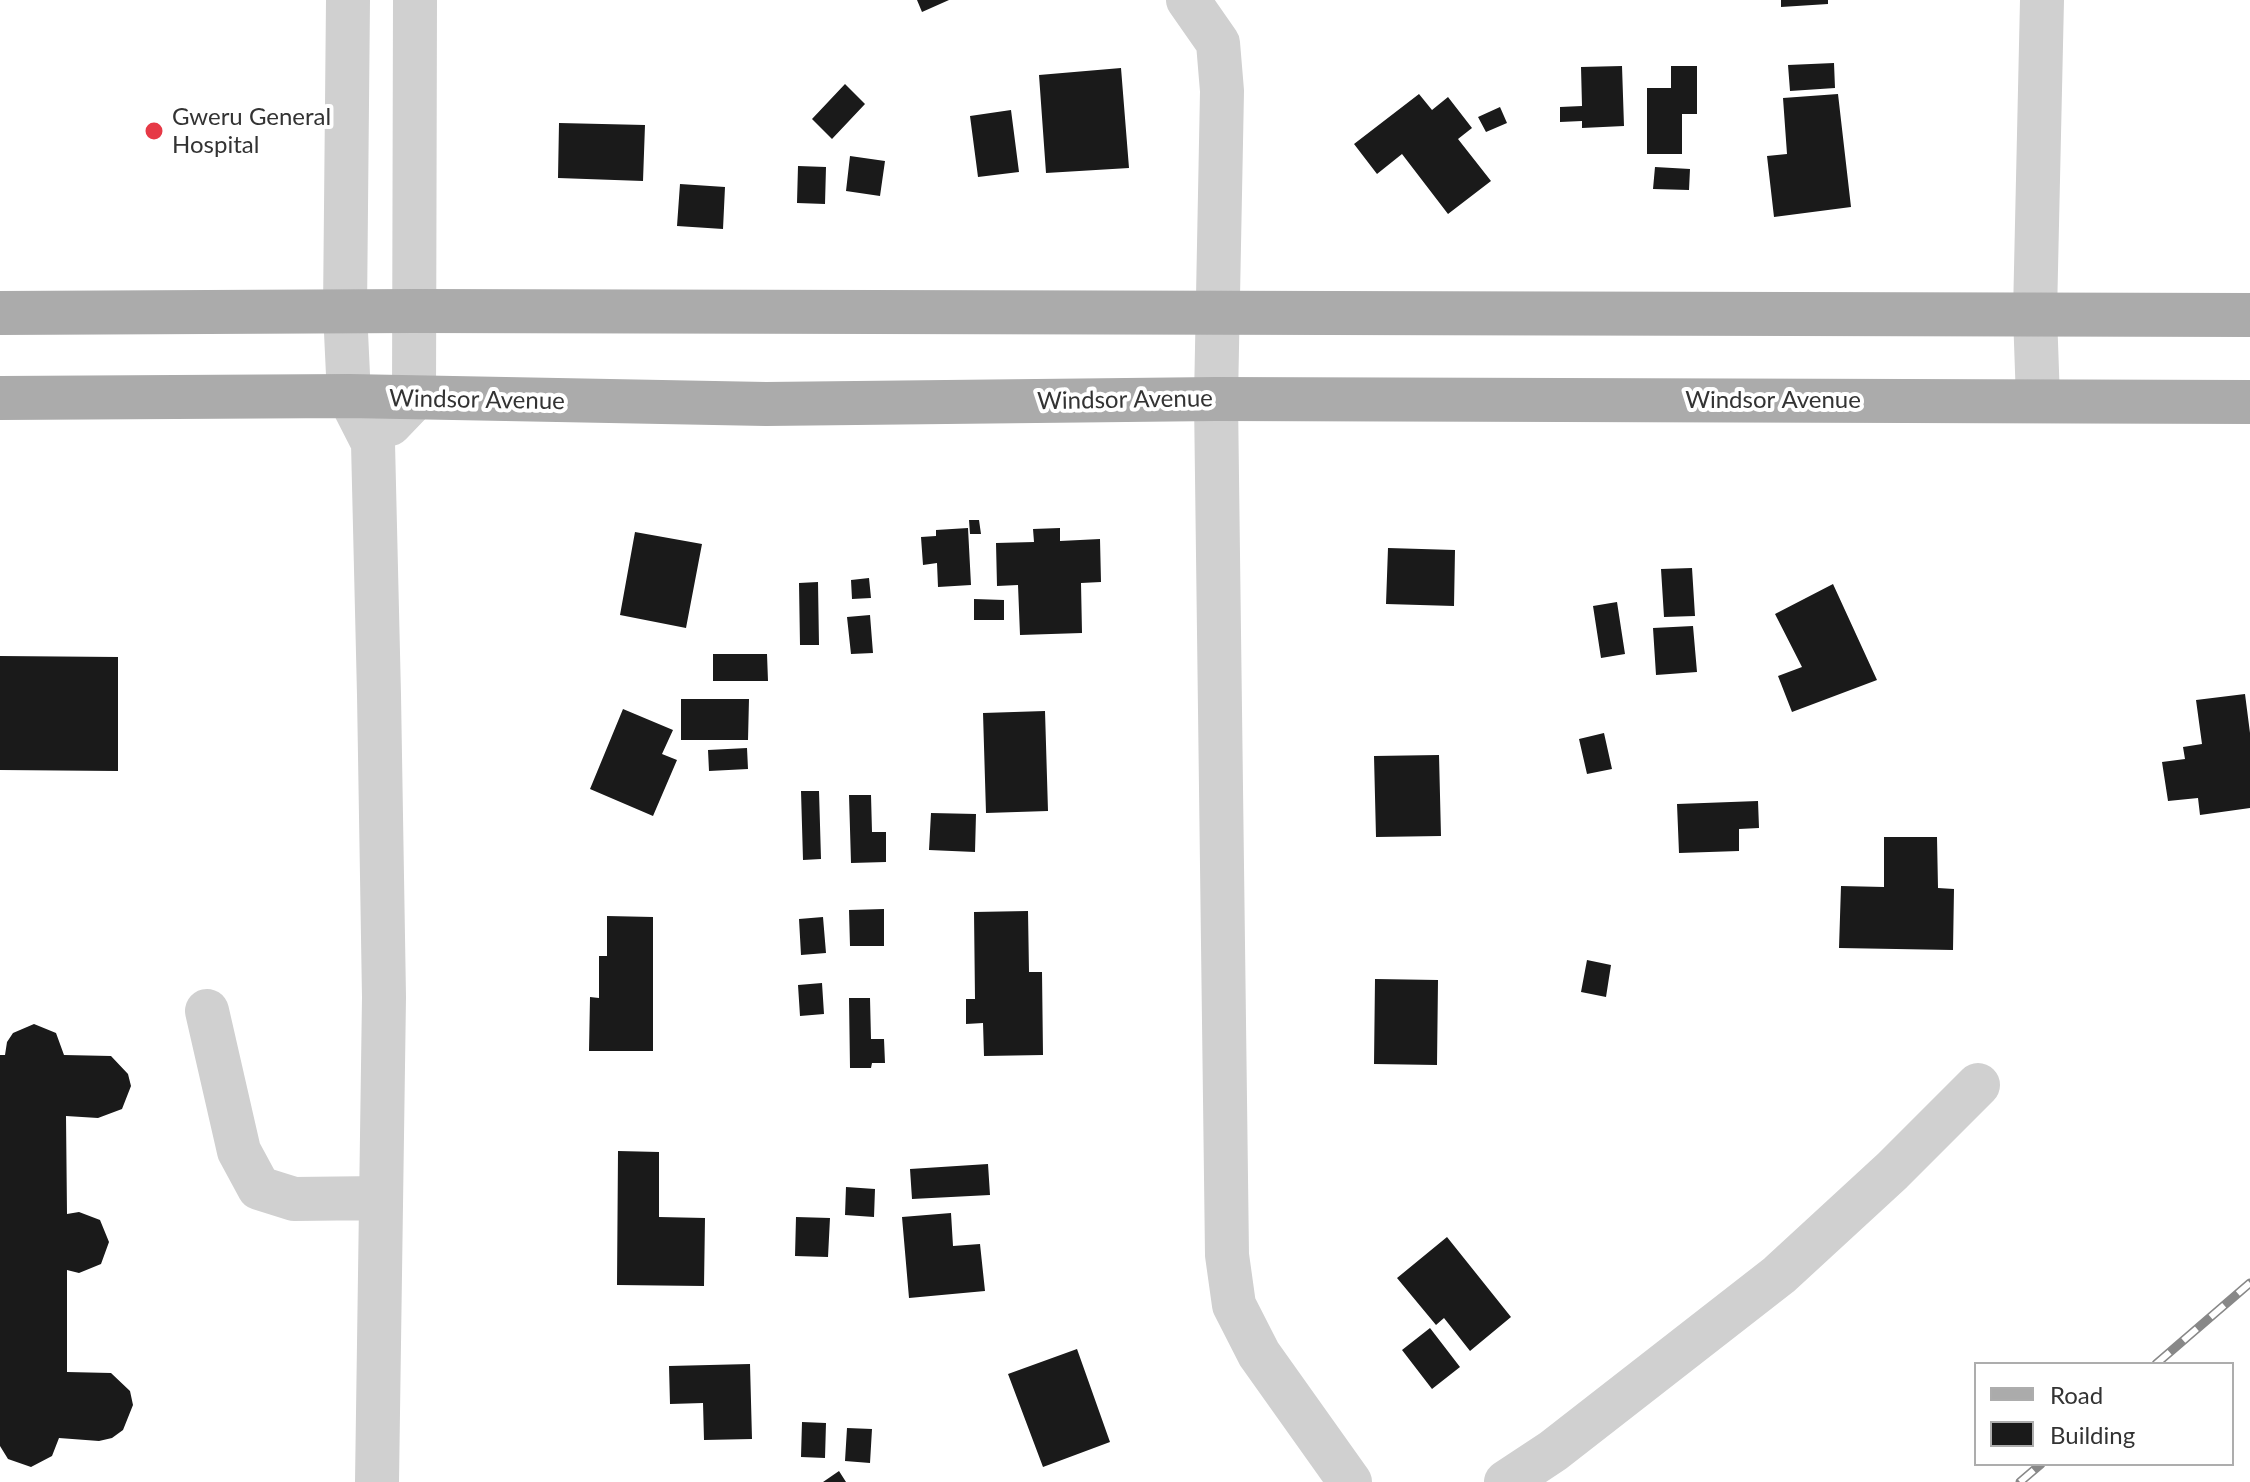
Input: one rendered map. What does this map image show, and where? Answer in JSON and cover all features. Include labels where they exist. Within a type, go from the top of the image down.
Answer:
[{"type":"main road","points":[[0,313],[2250,315]]},
{"type":"main road","name":"Windsor Avenue","points":[[0,398],[349,396],[766,404],[1216,399],[2250,402]]},
{"type":"street","points":[[348,0],[345,311],[349,396],[373,443],[384,997],[377,1482]]},
{"type":"street","points":[[373,443],[414,399],[415,0]]},
{"type":"street","points":[[1188,0],[1218,43],[1221,79],[1216,399],[1227,1255],[1234,1305],[1259,1354],[1350,1482]]},
{"type":"street","points":[[2038,400],[2035,314],[2042,0]]},
{"type":"street","points":[[207,1011],[239,1151],[259,1188],[294,1199],[381,1198]]},
{"type":"street","points":[[1506,1482],[1553,1451],[1779,1275],[1892,1171],[1978,1085]]},
{"type":"building","points":[[917,0],[949,0],[922,12]]},
{"type":"building","points":[[1781,0],[1828,0],[1828,4],[1781,7]]},
{"type":"building","points":[[1834,63],[1835,88],[1790,91],[1788,65]]},
{"type":"building","points":[[1622,66],[1624,126],[1582,128],[1582,121],[1560,122],[1560,107],[1582,106],[1581,67]]},
{"type":"building","points":[[1671,66],[1697,66],[1697,114],[1682,114],[1682,154],[1647,154],[1647,88],[1671,88]]},
{"type":"building","points":[[1121,68],[1129,168],[1046,173],[1039,75]]},
{"type":"building","points":[[845,84],[865,104],[832,139],[812,119]]},
{"type":"building","points":[[1419,94],[1432,110],[1448,97],[1472,128],[1458,139],[1491,181],[1448,214],[1402,154],[1377,174],[1354,144]]},
{"type":"building","points":[[1838,94],[1851,207],[1774,217],[1767,156],[1787,154],[1783,98]]},
{"type":"building","points":[[1500,107],[1507,123],[1486,132],[1478,117]]},
{"type":"building","points":[[1011,110],[1019,172],[978,177],[970,116]]},
{"type":"building","points":[[559,123],[645,125],[643,181],[558,178]]},
{"type":"building","points":[[850,156],[885,161],[880,196],[846,191]]},
{"type":"building","points":[[798,166],[826,167],[825,204],[797,203]]},
{"type":"building","points":[[1655,167],[1690,169],[1689,190],[1653,189]]},
{"type":"building","points":[[680,184],[725,187],[723,229],[677,226]]},
{"type":"building","points":[[969,520],[979,520],[981,534],[970,534]]},
{"type":"building","points":[[968,528],[971,585],[938,587],[937,563],[923,565],[921,537],[936,536],[936,530]]},
{"type":"building","points":[[1060,528],[1060,541],[1100,539],[1101,582],[1081,583],[1082,633],[1020,635],[1018,585],[997,586],[996,543],[1034,542],[1033,529]]},
{"type":"building","points":[[635,532],[702,544],[686,628],[620,615]]},
{"type":"building","points":[[1388,548],[1455,550],[1454,606],[1386,604]]},
{"type":"building","points":[[1692,568],[1695,616],[1664,617],[1661,569]]},
{"type":"building","points":[[869,578],[871,598],[852,599],[851,580]]},
{"type":"building","points":[[818,582],[819,645],[800,645],[799,583]]},
{"type":"building","points":[[1833,584],[1877,680],[1792,712],[1778,676],[1802,667],[1775,614]]},
{"type":"building","points":[[974,599],[1004,600],[1004,620],[974,620]]},
{"type":"building","points":[[1617,602],[1625,654],[1601,658],[1593,606]]},
{"type":"building","points":[[870,615],[873,653],[851,654],[847,617]]},
{"type":"building","points":[[1693,626],[1697,672],[1656,675],[1653,628]]},
{"type":"building","points":[[713,654],[767,654],[768,681],[713,681]]},
{"type":"building","points":[[0,656],[118,657],[118,771],[0,770]]},
{"type":"building","points":[[2245,694],[2250,733],[2250,808],[2200,815],[2198,798],[2168,801],[2162,762],[2185,759],[2183,747],[2202,744],[2196,700]]},
{"type":"building","points":[[681,699],[749,699],[748,740],[681,740]]},
{"type":"building","points":[[623,709],[673,730],[662,754],[677,760],[653,816],[590,789]]},
{"type":"building","points":[[1045,711],[1048,811],[986,813],[983,713]]},
{"type":"building","points":[[1604,733],[1612,769],[1587,774],[1579,739]]},
{"type":"building","points":[[747,748],[748,769],[709,771],[708,750]]},
{"type":"building","points":[[1439,755],[1441,836],[1376,837],[1374,756]]},
{"type":"building","points":[[801,791],[819,791],[821,859],[803,860]]},
{"type":"building","points":[[849,795],[871,795],[872,832],[886,832],[886,862],[851,863]]},
{"type":"building","points":[[1758,801],[1759,828],[1739,829],[1739,851],[1679,853],[1677,804]]},
{"type":"building","points":[[931,813],[976,814],[975,852],[929,850]]},
{"type":"building","points":[[1884,837],[1937,837],[1938,888],[1954,889],[1953,950],[1839,948],[1841,886],[1884,887]]},
{"type":"building","points":[[884,909],[884,946],[850,946],[849,910]]},
{"type":"building","points":[[1028,911],[1029,972],[1042,972],[1043,1055],[984,1056],[983,1023],[966,1024],[966,999],[975,999],[974,912]]},
{"type":"building","points":[[607,916],[653,917],[653,1051],[589,1051],[590,997],[599,998],[599,956],[607,956]]},
{"type":"building","points":[[823,917],[826,953],[801,955],[799,919]]},
{"type":"building","points":[[1587,960],[1611,965],[1606,997],[1581,992]]},
{"type":"building","points":[[1375,979],[1438,980],[1437,1065],[1374,1064]]},
{"type":"building","points":[[822,983],[824,1014],[800,1016],[798,985]]},
{"type":"building","points":[[849,998],[870,998],[871,1039],[884,1039],[885,1063],[872,1063],[871,1068],[850,1068]]},
{"type":"building","points":[[34,1024],[56,1033],[64,1055],[111,1056],[128,1074],[131,1086],[122,1109],[98,1118],[66,1116],[67,1214],[79,1212],[100,1220],[109,1242],[101,1264],[79,1273],[67,1270],[67,1372],[111,1373],[130,1391],[133,1405],[123,1430],[112,1438],[99,1441],[59,1438],[52,1456],[31,1467],[8,1459],[0,1446],[0,1055],[5,1055],[7,1042],[13,1033]]},
{"type":"building","points":[[618,1151],[659,1152],[659,1217],[705,1218],[704,1286],[617,1285]]},
{"type":"building","points":[[988,1164],[990,1195],[912,1199],[910,1169]]},
{"type":"building","points":[[846,1187],[875,1189],[874,1217],[845,1215]]},
{"type":"building","points":[[951,1213],[953,1246],[980,1244],[985,1291],[909,1298],[902,1217]]},
{"type":"building","points":[[796,1217],[830,1218],[828,1257],[795,1256]]},
{"type":"building","points":[[1447,1237],[1511,1317],[1470,1351],[1444,1318],[1436,1325],[1397,1278]]},
{"type":"building","points":[[1430,1328],[1460,1367],[1432,1389],[1402,1350]]},
{"type":"building","points":[[1077,1349],[1110,1442],[1043,1467],[1008,1374]]},
{"type":"building","points":[[750,1364],[752,1439],[704,1440],[703,1403],[670,1404],[669,1366]]},
{"type":"building","points":[[802,1422],[826,1423],[825,1458],[801,1457]]},
{"type":"building","points":[[847,1428],[872,1429],[870,1463],[845,1461]]},
{"type":"building","points":[[839,1471],[846,1482],[823,1482]]},
{"type":"railway","points":[[2158,1362],[2250,1283]]},
{"type":"railway","points":[[2020,1482],[2039,1466]]},
{"type":"place","name":"Gweru General Hospital","points":[[154,131]]}]
